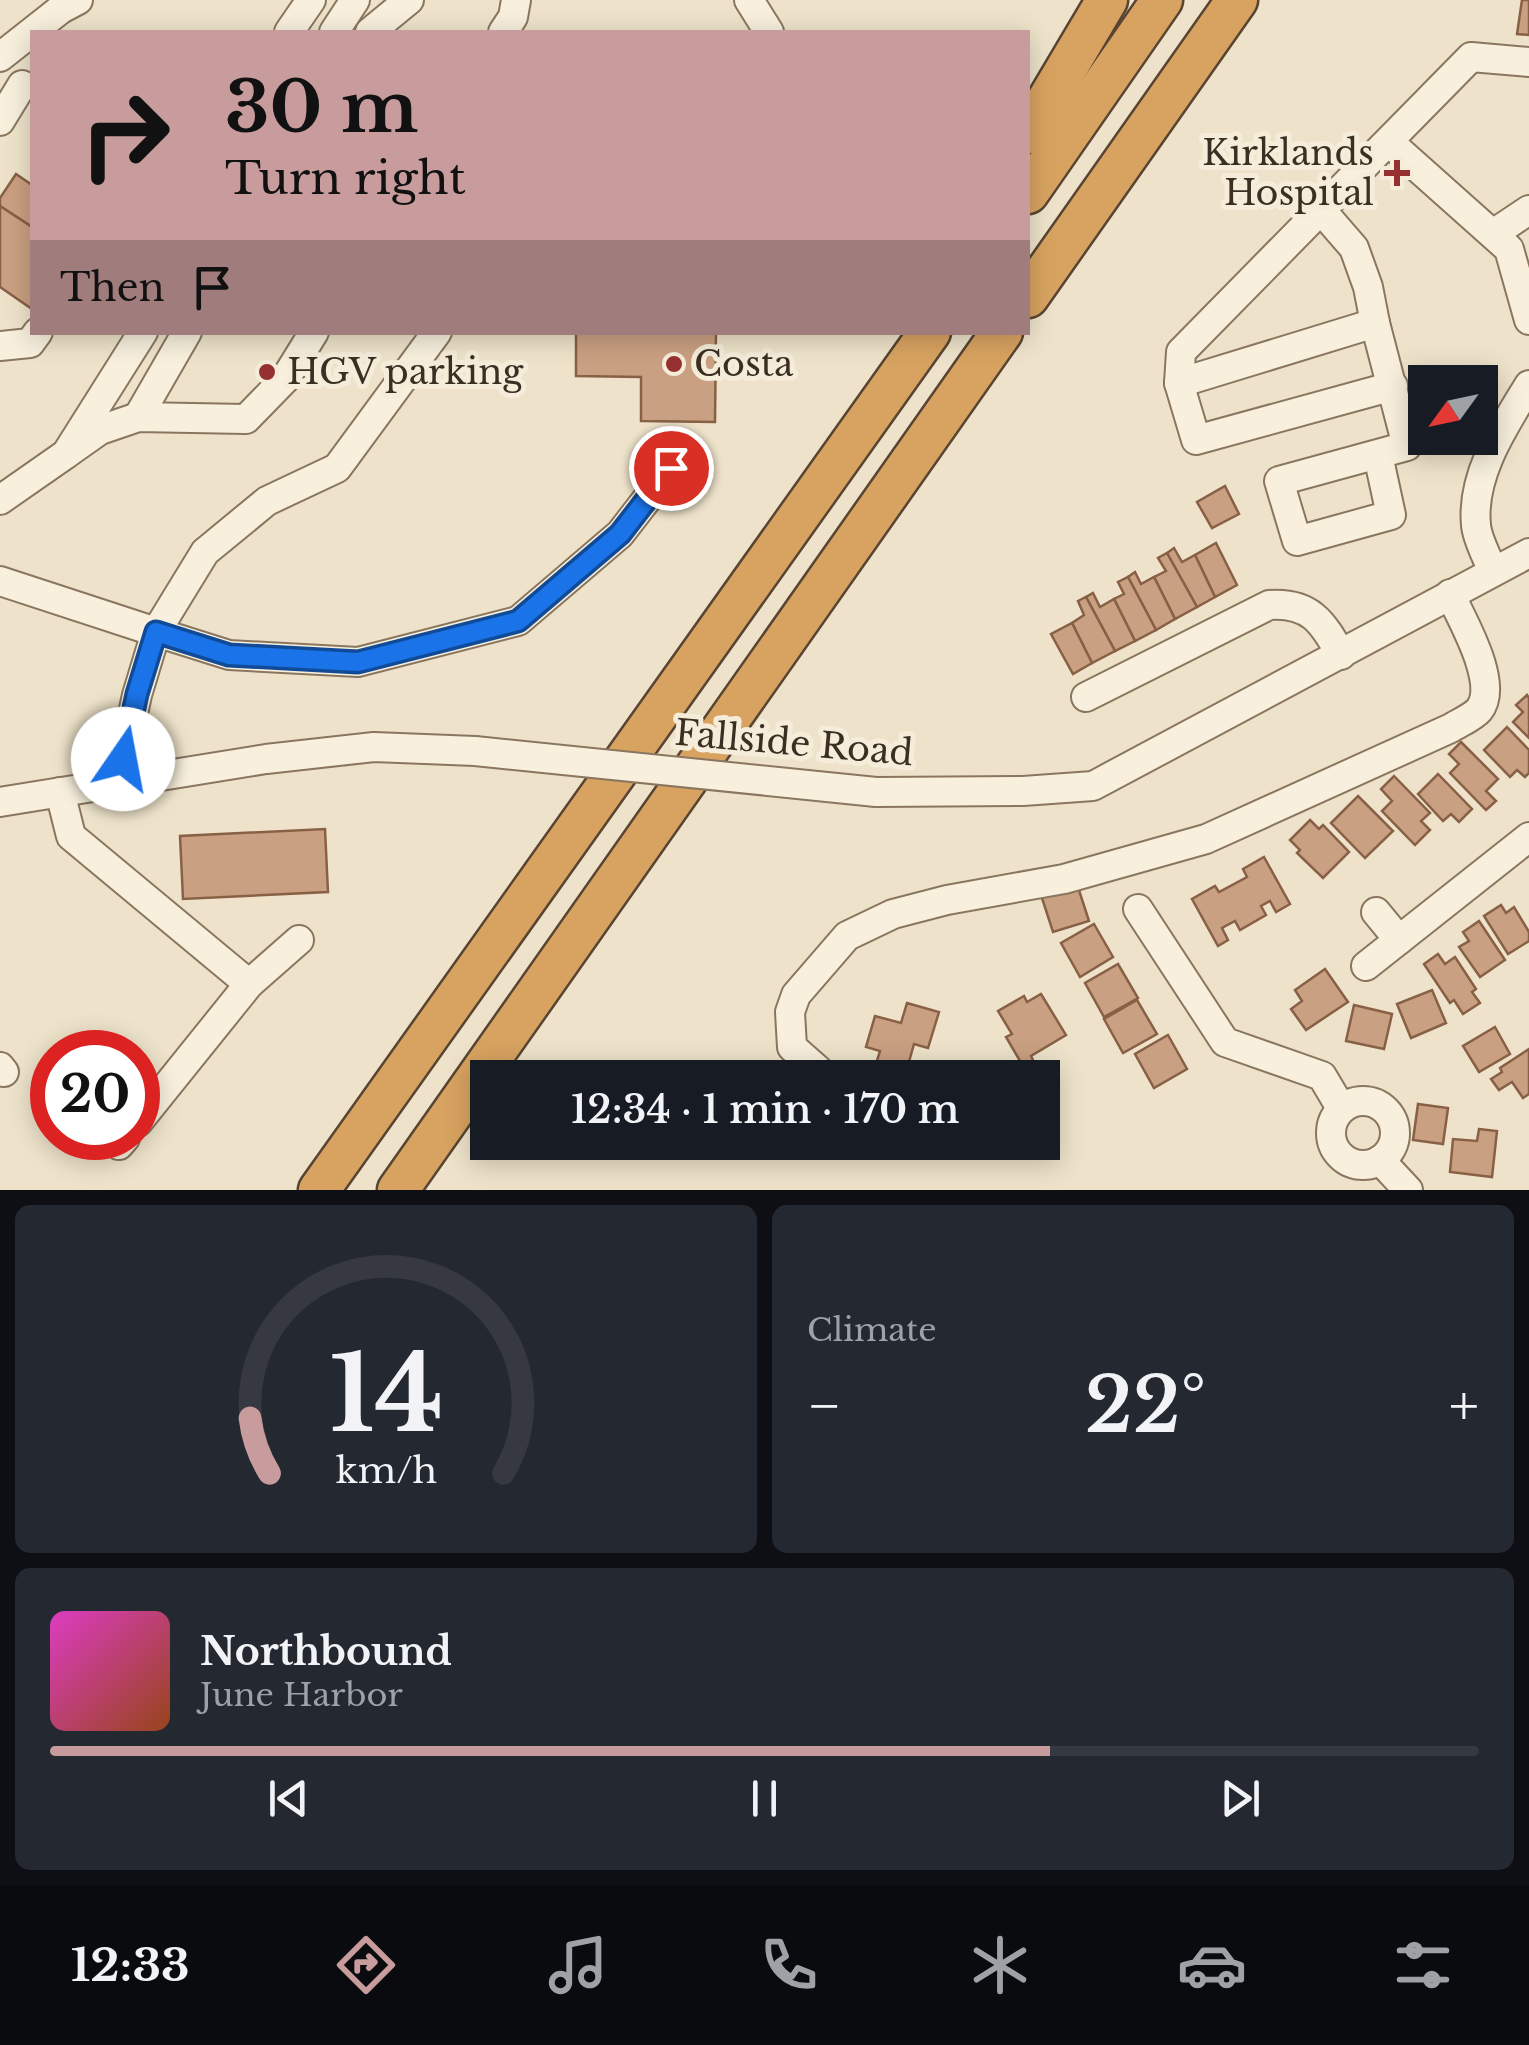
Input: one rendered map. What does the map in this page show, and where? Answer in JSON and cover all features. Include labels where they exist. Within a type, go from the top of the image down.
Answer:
[{"type":"highway","points":[[1030,130],[1107,0]]},
{"type":"highway","points":[[1030,190],[1162,0]]},
{"type":"highway","points":[[1030,294],[1237,0]]},
{"type":"highway","points":[[781,546],[906,335]]},
{"type":"highway","points":[[319,1190],[928,335]]},
{"type":"highway","points":[[398,1190],[1000,335]]},
{"type":"street","points":[[35,30],[78,0]]},
{"type":"street","points":[[290,30],[311,0]]},
{"type":"street","points":[[335,30],[355,0]]},
{"type":"street","points":[[372,30],[410,0]]},
{"type":"street","points":[[504,30],[513,17],[516,0]]},
{"type":"street","points":[[749,0],[768,30]]},
{"type":"street","points":[[0,57],[30,34]]},
{"type":"street","points":[[1393,386],[1196,440],[1180,382],[1181,352],[1471,57],[1529,62]]},
{"type":"street","points":[[0,121],[18,86]]},
{"type":"street","points":[[1389,142],[1508,249],[1529,320]]},
{"type":"street","points":[[1492,234],[1529,210]]},
{"type":"street","points":[[1322,212],[1354,248],[1368,287],[1407,446],[1378,455]]},
{"type":"street","points":[[1180,382],[1375,323]]},
{"type":"street","points":[[0,346],[30,343],[36,335]]},
{"type":"street","points":[[66,454],[141,335]]},
{"type":"street","points":[[138,416],[185,335]]},
{"type":"street","points":[[0,500],[100,430],[138,416],[246,419],[285,378],[312,335]]},
{"type":"street","points":[[118,783],[137,694],[156,632],[205,552],[267,501],[337,468],[434,335]]},
{"type":"street","points":[[1492,570],[1476,527],[1478,488],[1500,433],[1529,385]]},
{"type":"street","points":[[0,581],[229,655],[358,662],[518,621],[620,534],[671,468]]},
{"type":"street","name":"Fallside Road","points":[[0,802],[266,759],[374,747],[476,751],[876,792],[1023,791],[1092,786],[1529,553]]},
{"type":"street","points":[[807,1060],[792,1046],[790,1012],[796,996],[847,936],[893,914],[1064,879],[1206,839],[1451,728],[1479,710],[1486,692],[1483,668],[1450,594]]},
{"type":"street","points":[[1086,697],[1269,605],[1292,604],[1312,614],[1328,630],[1341,655]]},
{"type":"street","points":[[60,792],[71,836],[249,984]]},
{"type":"street","points":[[1366,966],[1529,837]]},
{"type":"street","points":[[1138,909],[1224,1042],[1322,1076],[1341,1108]]},
{"type":"street","points":[[1376,912],[1400,940]]},
{"type":"street","points":[[160,1095],[249,984],[300,940]]},
{"type":"street","points":[[1361,1100],[1381,1106],[1389,1114],[1395,1133],[1393,1144],[1380,1160],[1360,1165],[1349,1162],[1334,1148],[1331,1126],[1341,1108],[1361,1100]]},
{"type":"street","points":[[1380,1160],[1408,1190]]},
{"type":"building","points":[[1522,0],[1529,0],[1529,35],[1517,34]]},
{"type":"building","points":[[16,174],[30,184],[30,226],[0,206],[0,198]]},
{"type":"building","points":[[0,206],[30,226],[30,308],[0,287]]},
{"type":"building","points":[[576,335],[716,335],[715,422],[641,421],[641,377],[576,376]]},
{"type":"building","points":[[1225,486],[1239,514],[1212,528],[1197,502]]},
{"type":"building","points":[[1216,543],[1237,585],[1215,597],[1195,555]]},
{"type":"building","points":[[1174,548],[1182,562],[1195,555],[1215,597],[1197,607],[1167,553]]},
{"type":"building","points":[[1167,553],[1197,607],[1175,619],[1154,577],[1166,571],[1158,558]]},
{"type":"building","points":[[1135,572],[1141,584],[1154,577],[1175,619],[1156,630],[1128,577]]},
{"type":"building","points":[[1128,577],[1156,630],[1135,641],[1114,599],[1124,594],[1118,582]]},
{"type":"building","points":[[1093,593],[1100,607],[1114,599],[1135,641],[1115,651],[1086,597]]},
{"type":"building","points":[[1086,597],[1115,651],[1092,663],[1072,623],[1084,615],[1078,601]]},
{"type":"building","points":[[1072,623],[1092,663],[1073,674],[1051,634]]},
{"type":"building","points":[[1527,695],[1529,738],[1513,722],[1523,712],[1516,705]]},
{"type":"building","points":[[1507,727],[1529,750],[1529,773],[1525,777],[1517,770],[1510,777],[1484,750]]},
{"type":"building","points":[[1461,742],[1498,779],[1486,791],[1496,801],[1486,810],[1450,773],[1459,764],[1449,754]]},
{"type":"building","points":[[1438,774],[1472,809],[1459,822],[1451,814],[1443,821],[1418,794]]},
{"type":"building","points":[[1394,776],[1430,813],[1421,821],[1430,830],[1415,845],[1382,811],[1392,801],[1381,789]]},
{"type":"building","points":[[1358,796],[1393,831],[1365,858],[1331,823]]},
{"type":"building","points":[[1310,820],[1319,829],[1323,825],[1349,852],[1323,878],[1297,853],[1300,850],[1290,840]]},
{"type":"building","points":[[325,829],[328,892],[183,899],[180,836]]},
{"type":"building","points":[[1264,857],[1290,904],[1276,912],[1270,901],[1261,906],[1266,915],[1240,930],[1235,921],[1222,928],[1228,940],[1218,946],[1192,899],[1215,886],[1219,892],[1247,877],[1243,869]]},
{"type":"building","points":[[1077,884],[1089,921],[1053,932],[1041,895]]},
{"type":"building","points":[[1501,905],[1506,913],[1514,907],[1529,932],[1529,941],[1508,954],[1484,916]]},
{"type":"building","points":[[1479,921],[1505,960],[1480,977],[1459,947],[1469,941],[1463,932]]},
{"type":"building","points":[[1094,924],[1113,957],[1080,977],[1061,943]]},
{"type":"building","points":[[1438,954],[1445,964],[1455,957],[1476,989],[1472,992],[1480,1003],[1463,1014],[1454,1000],[1450,1003],[1424,964]]},
{"type":"building","points":[[1118,964],[1138,998],[1104,1017],[1085,983]]},
{"type":"building","points":[[1325,969],[1348,1002],[1306,1030],[1291,1009],[1302,1001],[1295,990]]},
{"type":"building","points":[[1432,990],[1446,1023],[1411,1038],[1397,1004]]},
{"type":"building","points":[[1041,994],[1066,1035],[1031,1056],[1033,1060],[1019,1060],[1006,1037],[1012,1034],[998,1011],[1024,996],[1027,1002]]},
{"type":"building","points":[[1137,1000],[1157,1034],[1123,1053],[1104,1019]]},
{"type":"building","points":[[907,1003],[939,1012],[928,1048],[914,1044],[910,1060],[877,1060],[880,1051],[866,1047],[875,1016],[901,1023]]},
{"type":"building","points":[[1354,1005],[1392,1014],[1384,1049],[1346,1041]]},
{"type":"building","points":[[1495,1027],[1510,1054],[1479,1072],[1463,1046]]},
{"type":"building","points":[[1168,1035],[1187,1069],[1154,1088],[1135,1054]]},
{"type":"building","points":[[1529,1049],[1529,1094],[1523,1098],[1512,1082],[1499,1090],[1491,1079],[1502,1072],[1500,1068]]},
{"type":"building","points":[[1418,1104],[1448,1108],[1443,1144],[1413,1140]]},
{"type":"building","points":[[1479,1129],[1497,1131],[1492,1177],[1450,1172],[1453,1139],[1477,1141]]},
{"type":"place","name":"Kirklands Hospital","points":[[1397,173]]},
{"type":"place","name":"Costa","points":[[674,364]]},
{"type":"place","name":"HGV parking","points":[[267,372]]},
{"type":"route","points":[[123,759],[156,632],[229,655],[358,662],[518,621],[620,534],[671,468]]}]
